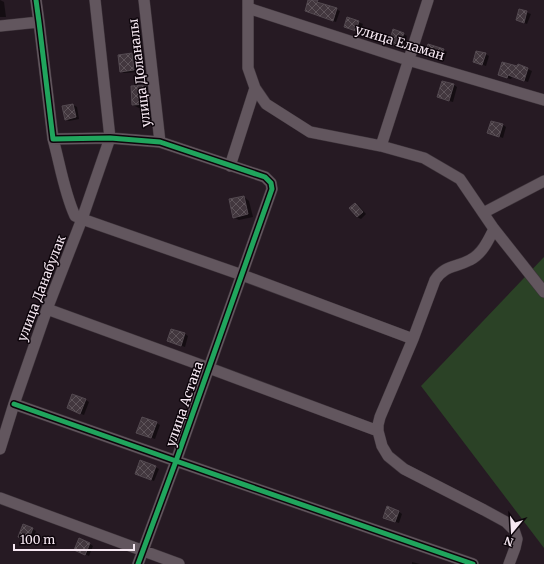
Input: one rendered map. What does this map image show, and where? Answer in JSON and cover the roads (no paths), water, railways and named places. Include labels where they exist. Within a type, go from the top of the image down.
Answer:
[{"type":"street","points":[[36,0],[53,139],[69,202],[75,216],[242,274],[413,339]]},
{"type":"street","points":[[95,0],[110,138]]},
{"type":"street","name":"улица Доланалы","points":[[144,0],[160,142]]},
{"type":"street","points":[[381,146],[428,0]]},
{"type":"street","points":[[248,4],[248,68],[254,88],[266,104],[310,132],[381,146],[424,158],[460,179],[494,229],[544,292]]},
{"type":"street","name":"улица Еламан","points":[[248,4],[408,60],[544,100]]},
{"type":"street","points":[[0,26],[39,22]]},
{"type":"street","points":[[230,166],[254,88]]},
{"type":"street","name":"улица Астана","points":[[53,139],[110,138],[160,142],[265,177],[270,183],[272,189],[138,564]]},
{"type":"street","name":"улица Данабулак","points":[[0,448],[46,309],[82,219],[110,138]]},
{"type":"street","points":[[484,213],[544,181]]},
{"type":"street","points":[[494,229],[488,243],[479,254],[470,260],[446,269],[435,280],[413,339],[380,417],[378,431],[382,446],[388,456],[404,468],[506,522],[514,530],[517,540],[509,564]]},
{"type":"street","points":[[46,309],[378,431]]},
{"type":"street","points":[[14,404],[473,564]]},
{"type":"street","points":[[0,498],[179,564]]}]
